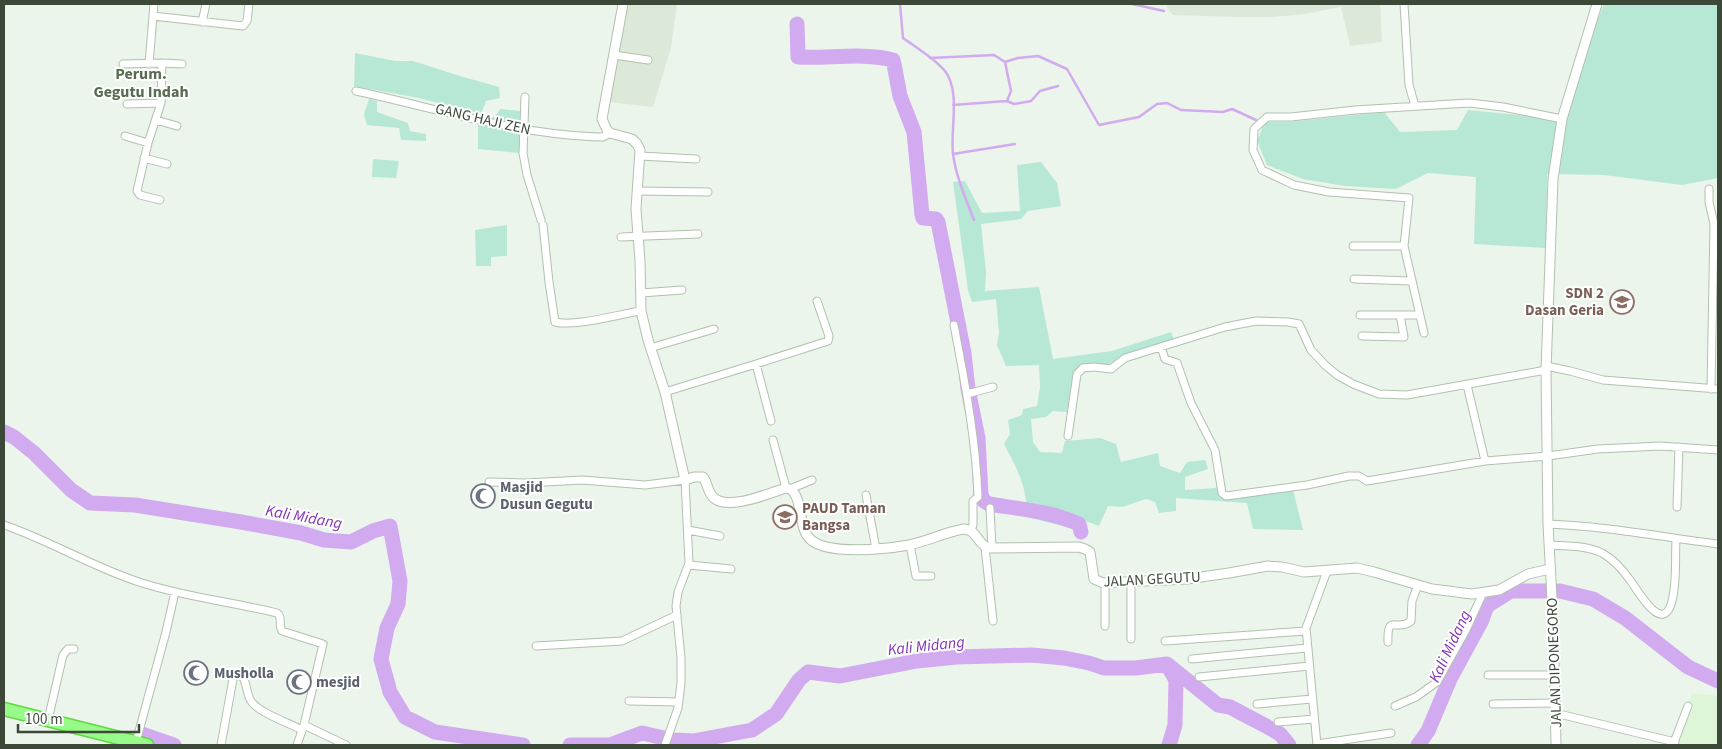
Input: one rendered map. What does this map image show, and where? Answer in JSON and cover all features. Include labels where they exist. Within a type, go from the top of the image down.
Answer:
[{"type":"highway","points":[[4,709],[142,744]]},
{"type":"street","points":[[149,64],[154,4]]},
{"type":"street","points":[[202,22],[206,4]]},
{"type":"street","points":[[153,16],[243,26],[247,21],[249,4]]},
{"type":"street","points":[[623,4],[602,119],[604,127],[610,133],[635,142],[639,148],[636,209],[641,311],[650,348],[665,392],[685,480],[688,530],[689,565],[678,592],[677,615],[681,658],[679,702],[665,745]]},
{"type":"street","points":[[1404,4],[1409,85],[1415,106]]},
{"type":"street","name":"JALAN DIPONEGORO","points":[[1556,745],[1553,617],[1548,524],[1546,368],[1553,179],[1562,119],[1597,4]]},
{"type":"street","points":[[614,55],[648,60]]},
{"type":"street","points":[[160,200],[137,194],[144,158],[161,103],[162,63]]},
{"type":"street","points":[[123,64],[182,64]]},
{"type":"street","name":"GANG HAJI ZEN","points":[[356,92],[524,130],[597,137],[603,137],[610,133]]},
{"type":"street","points":[[525,97],[524,160],[542,223],[555,322],[568,323],[641,311]]},
{"type":"street","points":[[127,104],[161,103]]},
{"type":"street","points":[[1424,332],[1404,246],[1409,198],[1329,192],[1294,185],[1262,170],[1253,150],[1254,129],[1267,117],[1290,117],[1415,106],[1470,104],[1522,110],[1562,119]]},
{"type":"street","points":[[156,120],[177,126]]},
{"type":"street","points":[[125,136],[148,144]]},
{"type":"street","points":[[640,156],[696,159]]},
{"type":"street","points":[[144,158],[167,164]]},
{"type":"street","points":[[1068,436],[1076,381],[1080,370],[1086,367],[1112,369],[1125,358],[1161,346],[1201,333],[1256,321],[1288,322],[1301,326],[1311,350],[1337,375],[1367,390],[1390,396],[1467,385],[1546,368],[1570,371],[1602,380],[1715,389],[1714,224],[1709,202],[1709,189]]},
{"type":"street","points":[[637,191],[708,192]]},
{"type":"street","points":[[621,237],[698,234]]},
{"type":"street","points":[[1352,246],[1404,246]]},
{"type":"street","points":[[1354,279],[1411,281]]},
{"type":"street","points":[[641,293],[682,290]]},
{"type":"street","points":[[665,392],[828,341],[829,336],[817,302]]},
{"type":"street","points":[[1360,315],[1419,315]]},
{"type":"street","points":[[1362,336],[1404,337],[1400,315]]},
{"type":"street","points":[[954,325],[969,393],[976,449],[978,498],[973,501],[973,525],[971,530]]},
{"type":"street","points":[[650,348],[714,329]]},
{"type":"street","points":[[1161,346],[1165,359],[1177,363],[1191,403],[1215,450],[1222,493],[1226,496],[1299,486],[1349,476],[1359,476],[1367,481],[1484,461],[1548,456],[1598,449],[1679,447],[1718,450]]},
{"type":"street","points":[[756,364],[771,421]]},
{"type":"street","points":[[1467,385],[1484,461]]},
{"type":"street","points":[[969,393],[993,386]]},
{"type":"street","points":[[773,440],[788,488],[796,494],[804,530],[814,542],[829,548],[876,549],[910,545],[959,530],[971,530],[988,548]]},
{"type":"street","points":[[1678,507],[1679,447]]},
{"type":"street","points":[[489,482],[526,483],[582,480],[645,485],[685,480],[694,476],[702,477],[712,496],[723,501],[754,499],[812,480]]},
{"type":"street","points":[[866,495],[876,549]]},
{"type":"street","points":[[990,508],[988,548],[994,620]]},
{"type":"street","points":[[1548,524],[1607,528],[1718,544]]},
{"type":"street","points":[[4,525],[30,534],[89,563],[122,576],[174,592],[277,613],[280,617],[280,629],[282,631],[323,644],[303,728],[297,745]]},
{"type":"street","points":[[688,530],[720,536]]},
{"type":"street","points":[[1549,545],[1580,547],[1603,554],[1616,564],[1630,580],[1648,606],[1660,614],[1666,612],[1672,602],[1676,539]]},
{"type":"street","points":[[910,545],[916,576],[931,576]]},
{"type":"street","name":"JALAN GEGUTU","points":[[988,548],[1079,547],[1091,554],[1094,579],[1105,583],[1213,576],[1268,566],[1304,572],[1357,568],[1418,586],[1459,593],[1484,593],[1500,590],[1533,572],[1550,569]]},
{"type":"street","points":[[689,565],[730,569]]},
{"type":"street","points":[[1327,571],[1312,608],[1306,631],[1317,745],[1391,733]]},
{"type":"street","points":[[1131,582],[1131,638]]},
{"type":"street","points":[[1105,583],[1105,626]]},
{"type":"street","points":[[1388,642],[1387,629],[1391,625],[1407,624],[1411,621],[1412,601],[1418,586]]},
{"type":"street","points":[[142,744],[174,592]]},
{"type":"street","points":[[1395,706],[1416,697],[1437,682],[1484,593]]},
{"type":"street","points":[[536,646],[622,641],[677,615]]},
{"type":"street","points":[[1165,641],[1306,631]]},
{"type":"street","points":[[1192,659],[1307,648]]},
{"type":"street","points":[[48,720],[63,655],[68,649],[74,649]]},
{"type":"street","points":[[1200,677],[1308,666]]},
{"type":"street","points":[[221,745],[233,678],[236,674],[241,674],[244,679],[249,697],[253,703],[270,714],[346,745]]},
{"type":"street","points":[[1488,675],[1555,675]]},
{"type":"street","points":[[1257,704],[1312,699]]},
{"type":"street","points":[[629,701],[679,702]]},
{"type":"street","points":[[1493,704],[1555,703]]},
{"type":"street","points":[[1555,713],[1674,743],[1688,706]]},
{"type":"street","points":[[1278,722],[1314,719]]},
{"type":"shaded area","points":[[626,4],[677,4],[671,48],[653,107],[609,102]]},
{"type":"shaded area","points":[[1166,4],[1380,4],[1382,42],[1350,46],[1341,7],[1305,14],[1274,17],[1237,17],[1173,15]]},
{"type":"shaded area","points":[[1604,4],[1718,4],[1718,178],[1682,185],[1604,175],[1547,174],[1546,248],[1474,244],[1476,177],[1428,173],[1396,189],[1345,186],[1303,179],[1267,165],[1257,141],[1265,122],[1288,122],[1384,112],[1400,132],[1457,130],[1468,110],[1567,120],[1593,31]]},
{"type":"shaded area","points":[[355,53],[395,61],[413,61],[499,87],[500,98],[486,101],[481,114],[419,98],[354,86]]},
{"type":"shaded area","points":[[369,99],[377,101],[377,112],[408,123],[410,131],[426,134],[426,141],[401,140],[399,128],[367,125],[364,114]]},
{"type":"shaded area","points":[[500,109],[520,111],[519,153],[478,149],[478,123],[487,118],[495,117]]},
{"type":"shaded area","points":[[373,159],[399,161],[396,178],[372,177]]},
{"type":"shaded area","points":[[1041,162],[1057,183],[1061,206],[1028,211],[1021,219],[981,224],[986,272],[985,291],[1039,287],[1053,359],[1112,351],[1171,332],[1174,339],[1121,357],[1107,365],[1082,364],[1073,374],[1067,412],[1053,411],[1046,417],[1031,419],[1033,442],[1040,452],[1062,453],[1065,441],[1100,438],[1116,444],[1121,462],[1158,453],[1160,466],[1180,473],[1187,462],[1205,460],[1208,469],[1185,477],[1185,490],[1216,488],[1225,499],[1293,490],[1303,530],[1253,529],[1247,503],[1176,498],[1176,511],[1159,513],[1155,502],[1146,499],[1122,507],[1108,506],[1099,526],[1083,520],[1070,528],[1027,517],[1023,487],[1004,444],[1010,434],[1008,420],[1022,415],[1023,409],[1037,406],[1040,387],[1039,365],[1006,366],[997,345],[999,333],[996,299],[972,302],[968,290],[953,182],[965,181],[982,213],[1020,211],[1017,165]]},
{"type":"shaded area","points":[[507,225],[507,256],[491,257],[491,266],[476,266],[475,230]]},
{"type":"shaded area","points":[[1692,693],[1718,696],[1718,745],[1674,745]]},
{"type":"waterway","points":[[900,4],[903,38],[936,62],[945,71],[950,80],[954,100],[952,144],[954,163],[974,220]]},
{"type":"waterway","points":[[1132,4],[1164,11]]},
{"type":"waterway","points":[[797,24],[798,57],[870,56],[893,60],[900,96],[914,132],[922,215],[923,218],[936,219],[938,222],[964,353],[968,389],[978,438],[981,495],[984,501],[989,504],[1057,516],[1079,524],[1081,532]]},
{"type":"waterway","points":[[930,58],[994,55],[1005,62],[1011,91],[1007,101]]},
{"type":"waterway","points":[[1005,62],[1018,58],[1038,56],[1067,69],[1099,125],[1139,117],[1157,104],[1167,103],[1181,110],[1223,112],[1232,109],[1256,120]]},
{"type":"waterway","points":[[953,105],[1007,101],[1014,104],[1031,101],[1040,91],[1058,86]]},
{"type":"waterway","points":[[953,154],[1015,144]]},
{"type":"waterway","name":"Kali Midang","points":[[4,432],[14,437],[34,453],[71,490],[90,503],[135,505],[301,533],[324,540],[351,542],[373,531],[390,526],[400,581],[398,604],[387,628],[381,659],[390,692],[405,717],[435,732],[523,745]]},
{"type":"waterway","name":"Kali Midang","points":[[1418,745],[1428,731],[1450,679],[1481,622],[1487,606],[1511,591],[1560,591],[1593,599],[1625,618],[1688,667],[1718,681]]},
{"type":"waterway","name":"Kali Midang","points":[[570,745],[610,745],[642,733],[673,740],[693,741],[752,730],[776,714],[799,680],[808,672],[840,676],[917,661],[956,657],[1032,655],[1064,658],[1104,668],[1136,668],[1167,664],[1218,705],[1230,707],[1266,726],[1280,734],[1289,745]]},
{"type":"waterway","points":[[1169,668],[1176,680],[1175,725],[1169,745]]},
{"type":"waterway","points":[[142,734],[174,745]]},
{"type":"place","name":"SDN 2 Dasan Geria","points":[[1622,302]]},
{"type":"place","name":"Masjid Dusun Gegutu","points":[[483,496]]},
{"type":"place","name":"PAUD Taman Bangsa","points":[[785,517]]},
{"type":"place","name":"Musholla","points":[[196,673]]},
{"type":"place","name":"mesjid","points":[[299,682]]},
{"type":"district","name":"Perum. Gegutu Indah","points":[[141,82]]}]
